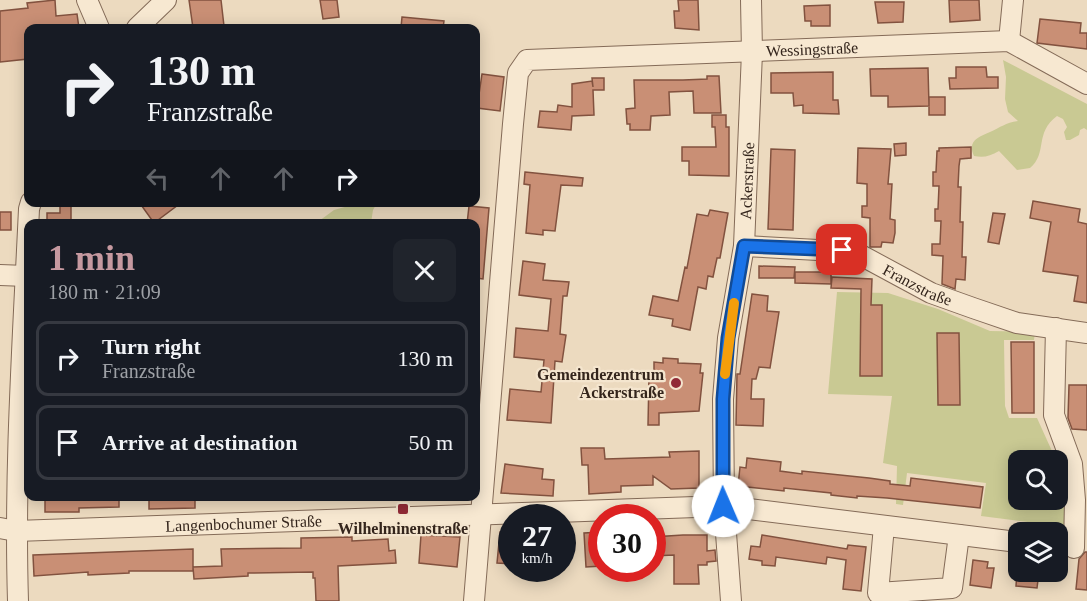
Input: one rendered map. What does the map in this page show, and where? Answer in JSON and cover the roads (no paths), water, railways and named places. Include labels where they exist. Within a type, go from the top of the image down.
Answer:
[{"type":"street","points":[[87,0],[97,24]]},
{"type":"street","points":[[141,24],[166,0]]},
{"type":"street","name":"Ackerstraße","points":[[731,601],[723,506],[723,399],[728,338],[744,246],[752,52],[751,0]]},
{"type":"street","points":[[1013,0],[1010,41],[1087,84]]},
{"type":"street","name":"Wessingstraße","points":[[482,515],[518,73],[527,60],[1010,41]]},
{"type":"street","name":"Franzstraße","points":[[744,246],[855,252],[931,293],[952,301],[1017,323],[1087,333]]},
{"type":"street","points":[[0,275],[24,276]]},
{"type":"street","points":[[1056,328],[1054,415],[1072,464],[1075,500],[1073,547]]},
{"type":"street","points":[[18,601],[8,529],[24,337]]},
{"type":"street","name":"Langenbochumer Straße","points":[[8,529],[723,506],[1008,541]]},
{"type":"street","points":[[474,601],[482,515]]},
{"type":"street","points":[[884,526],[878,592],[952,588],[959,535]]},
{"type":"place","name":"Gemeindezentrum Ackerstraße","points":[[676,383]]},
{"type":"place","name":"Wilhelminenstraße","points":[[403,509]]}]
